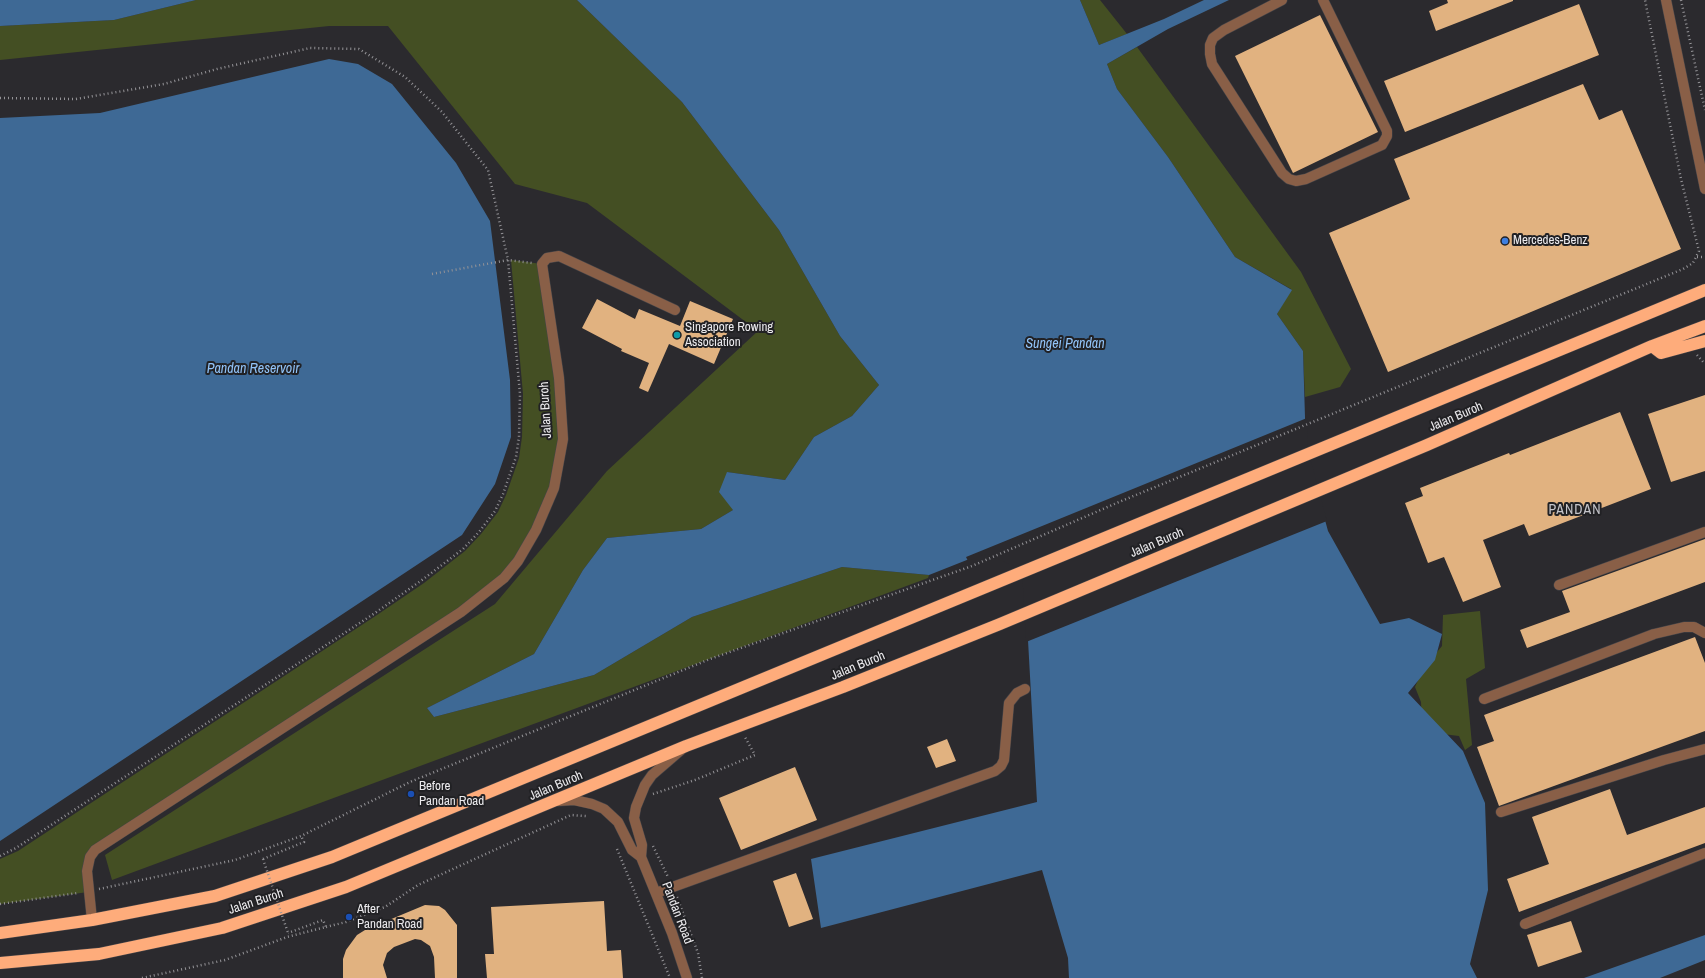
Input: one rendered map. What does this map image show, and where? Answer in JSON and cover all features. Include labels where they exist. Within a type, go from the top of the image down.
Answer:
[{"type":"highway","name":"Jalan Buroh","points":[[0,933],[92,920],[215,896],[332,857],[985,588],[1704,289]]},
{"type":"highway","name":"Jalan Buroh","points":[[0,963],[99,954],[222,928],[346,887],[686,746],[843,687],[1000,624],[1427,445],[1652,346],[1705,326]]},
{"type":"highway","points":[[1652,346],[1661,353],[1704,342]]},
{"type":"street","points":[[1282,0],[1224,30],[1213,38],[1210,45],[1210,54],[1212,64],[1282,173],[1289,179],[1296,180],[1306,179],[1382,145],[1387,136],[1386,131],[1323,0]]},
{"type":"street","points":[[1666,0],[1705,189]]},
{"type":"street","points":[[542,264],[547,258],[559,256],[675,310]]},
{"type":"street","name":"Jalan Buroh","points":[[92,920],[87,871],[90,857],[95,850],[461,612],[504,578],[518,561],[536,530],[554,488],[563,439],[558,378],[542,264]]},
{"type":"street","points":[[1559,585],[1705,532]]},
{"type":"street","points":[[1484,699],[1654,634],[1684,627],[1694,627],[1705,633]]},
{"type":"street","points":[[656,893],[995,771],[1001,766],[1004,760],[1010,703],[1017,693],[1024,689]]},
{"type":"street","name":"Pandan Road","points":[[686,746],[652,776],[645,785],[636,807],[634,818],[642,846],[641,857],[672,933],[687,978]]},
{"type":"street","points":[[1501,812],[1664,760],[1705,749]]},
{"type":"street","name":"Pandan Road","points":[[554,802],[580,801],[592,804],[604,810],[618,822],[632,850],[641,857]]},
{"type":"street","points":[[1526,924],[1705,853]]},
{"type":"path","points":[[0,904],[88,892],[235,860],[301,836],[410,782],[710,659],[972,566],[1119,502],[1682,270],[1693,263],[1699,251],[1681,179],[1645,0]]},
{"type":"path","points":[[1681,0],[1705,110]]},
{"type":"path","points":[[0,98],[76,99],[164,84],[217,69],[310,48],[359,49],[405,77],[442,112],[488,170],[508,260],[520,394],[519,437],[516,457],[504,494],[495,511],[479,532],[462,549],[375,613],[16,848],[0,856]]},
{"type":"path","points":[[1697,257],[1705,257]]},
{"type":"path","points":[[432,274],[508,260],[542,264]]},
{"type":"path","points":[[651,797],[654,794],[695,780],[755,755],[739,725]]},
{"type":"path","points":[[142,978],[225,960],[287,937],[346,922],[385,907],[418,885],[572,815],[591,816]]},
{"type":"path","points":[[301,836],[304,842],[264,859],[288,933],[324,920],[326,927]]},
{"type":"path","points":[[615,844],[670,978]]},
{"type":"green space","points":[[196,0],[577,0],[682,102],[779,230],[840,336],[879,385],[852,416],[814,437],[785,480],[727,472],[733,510],[701,529],[607,538],[583,570],[534,654],[427,708],[434,717],[594,675],[692,617],[842,567],[929,575],[928,578],[112,880],[105,855],[495,604],[607,471],[758,331],[587,203],[515,184],[388,26],[329,26],[0,60],[0,26],[114,20]]},
{"type":"green space","points":[[1080,0],[1100,0],[1127,34],[1099,45]]},
{"type":"green space","points":[[1137,47],[1301,272],[1351,369],[1340,387],[1305,397],[1303,351],[1277,314],[1291,289],[1235,257],[1168,157],[1117,89],[1107,64]]},
{"type":"green space","points":[[511,260],[542,264],[563,439],[554,488],[504,578],[95,850],[88,892],[0,904],[0,859],[18,851],[377,615],[424,583],[465,551],[481,534],[498,512],[506,495],[519,458],[522,437],[523,394]]},
{"type":"green space","points":[[1480,611],[1485,668],[1466,679],[1472,745],[1465,750],[1459,736],[1435,733],[1422,723],[1421,702],[1415,687],[1423,669],[1442,646],[1443,615]]},
{"type":"water","points":[[0,0],[196,0],[114,20],[0,26]]},
{"type":"water","name":"Sungei Pandan","points":[[577,0],[1080,0],[1099,45],[1164,19],[1204,0],[1229,0],[1168,29],[1107,64],[1117,89],[1168,157],[1235,257],[1292,290],[1277,314],[1303,351],[1306,451],[1328,531],[1380,624],[1409,618],[1442,634],[1435,660],[1408,693],[1463,751],[1485,803],[1488,890],[1470,964],[1477,978],[1069,978],[1068,958],[1042,870],[821,928],[811,859],[1037,802],[1024,568],[987,552],[929,575],[842,567],[692,617],[594,675],[434,717],[427,708],[534,654],[583,570],[607,538],[701,529],[733,510],[719,492],[727,472],[785,480],[814,437],[852,416],[879,385],[840,336],[779,230],[682,102]]},
{"type":"water","name":"Pandan Reservoir","points":[[329,59],[358,64],[392,84],[456,163],[490,221],[510,380],[511,437],[495,484],[462,535],[0,841],[0,118],[100,113]]},
{"type":"water","points":[[1705,935],[1705,960],[1660,978],[1584,978]]},
{"type":"pier","points":[[1307,418],[1308,451],[1327,521],[1026,642],[1022,570],[987,554],[968,561],[966,557]]},
{"type":"building","points":[[1447,0],[1513,1],[1436,31],[1429,11],[1448,3]]},
{"type":"building","points":[[1579,4],[1599,55],[1405,132],[1384,81]]},
{"type":"building","points":[[1320,15],[1378,132],[1293,173],[1235,56]]},
{"type":"building","name":"Mercedes-Benz","points":[[1583,84],[1599,120],[1622,110],[1681,249],[1388,372],[1329,233],[1410,199],[1394,159]]},
{"type":"building","name":"Singapore Rowing Association","points":[[597,299],[635,319],[639,309],[680,326],[690,301],[733,319],[714,364],[669,344],[648,392],[639,388],[649,363],[621,351],[622,349],[582,328]]},
{"type":"building","points":[[1705,395],[1705,471],[1671,482],[1648,414]]},
{"type":"building","points":[[1620,412],[1651,489],[1529,536],[1524,524],[1483,540],[1501,587],[1463,602],[1444,557],[1428,563],[1405,503],[1423,496],[1420,488]]},
{"type":"building","points":[[1705,539],[1705,582],[1527,648],[1520,630],[1570,612],[1562,591]]},
{"type":"building","points":[[1695,637],[1705,663],[1705,731],[1499,806],[1477,747],[1494,741],[1484,715]]},
{"type":"building","points":[[947,739],[956,761],[936,768],[927,747]]},
{"type":"building","points":[[795,767],[817,820],[741,850],[719,798]]},
{"type":"building","points":[[1610,789],[1627,835],[1705,807],[1705,843],[1519,912],[1507,879],[1549,864],[1532,817]]},
{"type":"building","points":[[796,873],[813,919],[789,927],[773,881]]},
{"type":"building","points":[[604,901],[607,951],[621,950],[623,978],[487,978],[485,954],[494,954],[491,907]]},
{"type":"building","points":[[425,905],[439,906],[445,910],[457,925],[457,978],[435,978],[434,957],[430,946],[421,940],[415,939],[394,947],[387,953],[383,965],[387,978],[343,978],[343,959],[346,950],[357,935],[365,930]]},
{"type":"building","points":[[1571,921],[1582,952],[1538,967],[1527,935]]},
{"type":"place","name":"Mercedes-Benz","points":[[1505,241]]},
{"type":"place","name":"Singapore Rowing Association","points":[[677,335]]},
{"type":"place","name":"Before Pandan Road","points":[[411,794]]},
{"type":"place","name":"After Pandan Road","points":[[349,917]]},
{"type":"district","name":"PANDAN","points":[[1575,510]]}]
